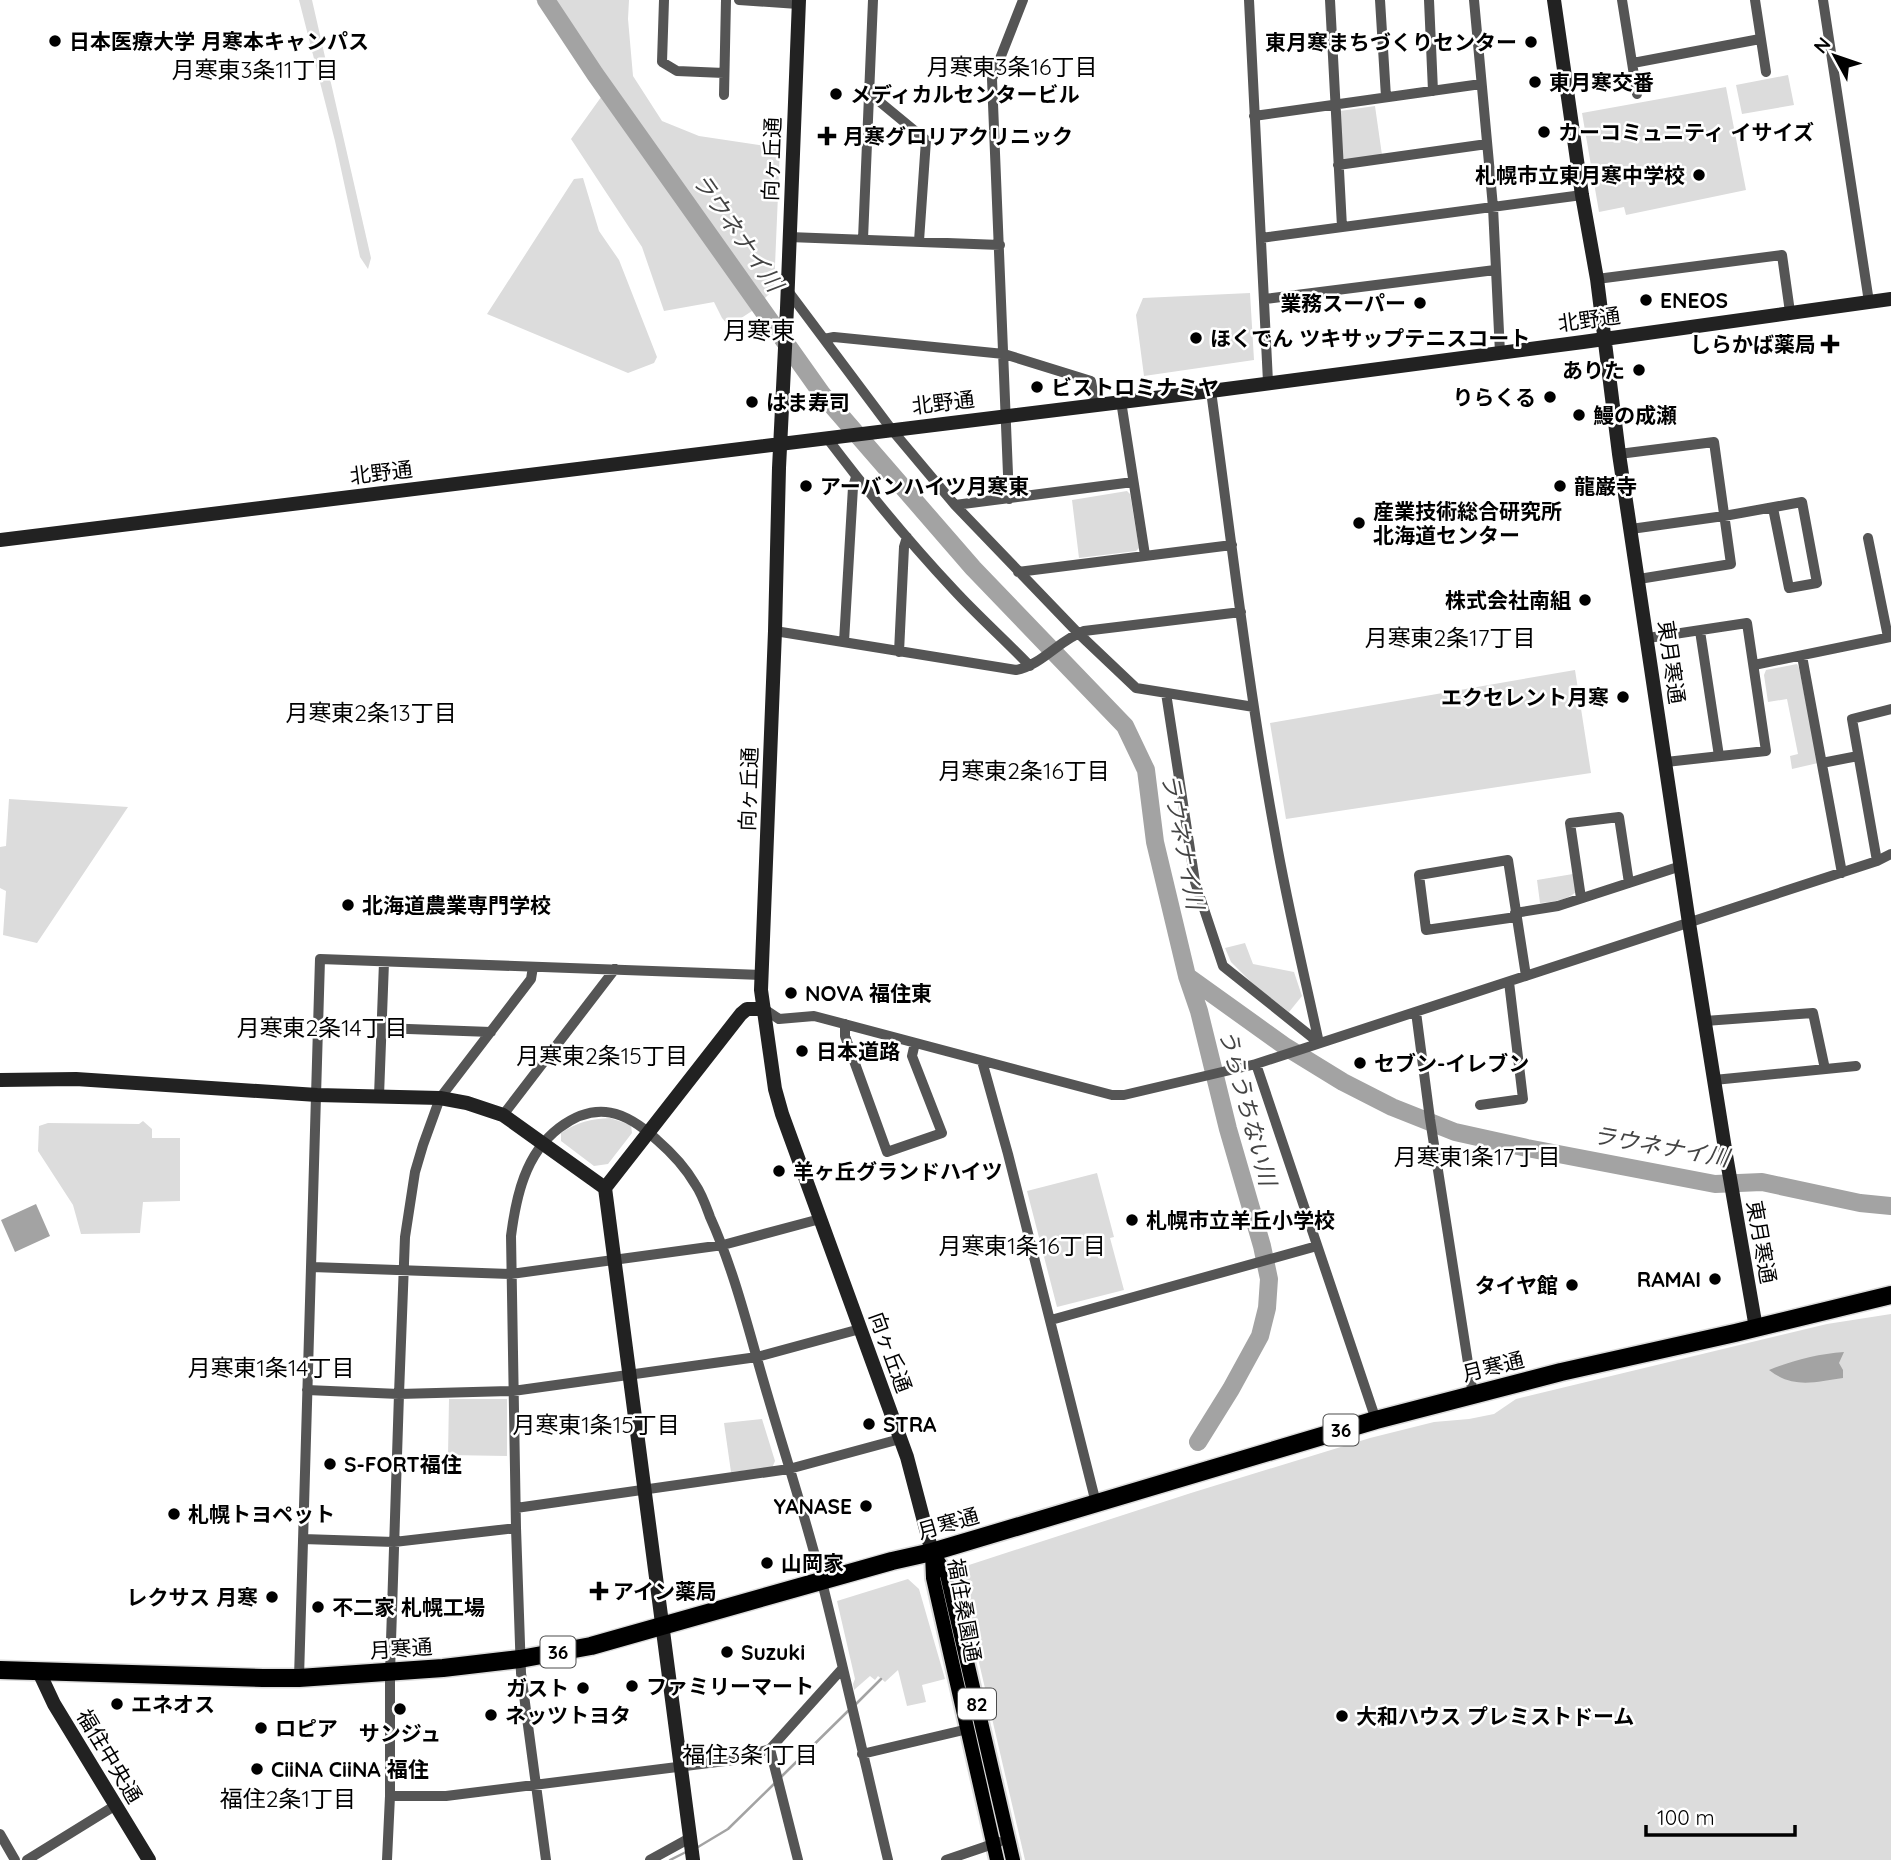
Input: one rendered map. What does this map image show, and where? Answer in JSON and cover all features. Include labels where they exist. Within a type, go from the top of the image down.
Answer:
[{"type":"highway","name":"月寒通","points":[[0,1670],[299,1678],[443,1668],[520,1659],[591,1646],[822,1580],[932,1552],[1376,1420],[1561,1372],[1891,1295]]},
{"type":"main road","name":"福住桑園通","points":[[932,1552],[933,1578],[998,1860]]},
{"type":"main road","name":"福住桑園通","points":[[932,1552],[947,1575],[1013,1860]]},
{"type":"street","points":[[664,0],[662,62],[677,71],[724,73]]},
{"type":"street","points":[[724,95],[726,0]]},
{"type":"street","points":[[738,0],[799,2]]},
{"type":"street","points":[[863,239],[873,0]]},
{"type":"street","points":[[1009,499],[992,79],[1023,0]]},
{"type":"street","points":[[1249,0],[1268,382]]},
{"type":"street","points":[[1330,0],[1342,227]]},
{"type":"street","points":[[1380,0],[1386,97]]},
{"type":"street","points":[[1429,0],[1433,91]]},
{"type":"street","points":[[1474,0],[1493,207],[1500,352]]},
{"type":"street","name":"東月寒通","points":[[1554,0],[1597,279],[1619,454],[1689,923],[1732,1196],[1756,1328]]},
{"type":"street","points":[[1622,0],[1637,94]]},
{"type":"street","points":[[1755,0],[1766,72]]},
{"type":"street","points":[[1823,0],[1869,302]]},
{"type":"street","name":"向ヶ丘通","points":[[799,2],[761,990],[775,1090],[788,1133],[900,1438],[932,1552]]},
{"type":"street","points":[[1633,63],[1760,39]]},
{"type":"street","points":[[1254,116],[1481,84]]},
{"type":"street","points":[[869,93],[926,139],[919,241]]},
{"type":"street","points":[[1338,164],[1487,145]]},
{"type":"street","points":[[1261,238],[1582,195]]},
{"type":"street","points":[[789,237],[1000,245]]},
{"type":"street","points":[[1597,279],[1782,255],[1790,312]]},
{"type":"street","points":[[1265,299],[1495,270]]},
{"type":"street","points":[[788,290],[889,430],[1018,572],[1136,688],[1254,707]]},
{"type":"street","name":"北野通","points":[[0,540],[1211,391],[1891,299]]},
{"type":"street","points":[[824,339],[834,337],[1004,355],[1091,381],[1095,404]]},
{"type":"street","points":[[1211,391],[1254,707],[1275,837],[1319,1043]]},
{"type":"street","points":[[1121,401],[1144,555]]},
{"type":"street","points":[[831,438],[856,477],[907,537],[956,592],[1030,666]]},
{"type":"street","points":[[1619,454],[1714,442],[1731,564],[1639,579]]},
{"type":"street","points":[[844,642],[853,487],[856,477]]},
{"type":"street","points":[[955,505],[1133,482]]},
{"type":"street","points":[[1631,530],[1802,502],[1816,583],[1789,588],[1773,508]]},
{"type":"street","points":[[899,652],[904,547],[907,537]]},
{"type":"street","points":[[1754,665],[1890,637],[1868,538]]},
{"type":"street","points":[[1018,572],[1232,545]]},
{"type":"street","points":[[775,631],[1016,670],[1030,666],[1078,633],[1241,612]]},
{"type":"street","points":[[1648,638],[1747,623],[1754,665],[1766,751],[1666,762]]},
{"type":"street","points":[[1700,631],[1719,756]]},
{"type":"street","points":[[1802,656],[1842,873]]},
{"type":"street","points":[[1166,693],[1195,882],[1223,967],[1319,1043]]},
{"type":"street","points":[[1877,861],[1852,719],[1891,709]]},
{"type":"street","points":[[1822,763],[1858,756]]},
{"type":"street","points":[[1581,898],[1570,824],[1619,817],[1629,883]]},
{"type":"street","points":[[650,1860],[691,1850],[605,1188],[747,1009],[764,1009],[779,1019],[814,1016],[1112,1095],[1124,1095],[1256,1064],[1842,873],[1891,854]]},
{"type":"street","points":[[1525,976],[1516,915],[1508,860],[1419,875],[1426,930],[1516,915],[1558,906],[1681,866]]},
{"type":"street","points":[[299,1678],[320,958],[762,975]]},
{"type":"street","points":[[379,1096],[384,962]]},
{"type":"street","points":[[387,1860],[390,1672],[405,1237],[415,1172],[440,1098],[531,979],[533,967]]},
{"type":"street","points":[[503,1115],[615,970]]},
{"type":"street","points":[[1480,1105],[1523,1099],[1508,982]]},
{"type":"street","points":[[1416,1012],[1473,1395]]},
{"type":"street","points":[[1705,1021],[1813,1013],[1825,1069]]},
{"type":"street","points":[[845,1024],[845,1036],[887,1152],[942,1133],[912,1056],[915,1043]]},
{"type":"street","points":[[382,1028],[491,1032]]},
{"type":"street","points":[[982,1061],[1096,1503]]},
{"type":"street","points":[[1256,1064],[1376,1420]]},
{"type":"street","points":[[1714,1080],[1856,1066]]},
{"type":"street","points":[[0,1080],[76,1079],[317,1095],[440,1098],[467,1103],[503,1115],[605,1188]]},
{"type":"street","points":[[546,1860],[520,1659],[511,1236],[514,1211],[526,1172],[543,1143],[567,1122],[589,1113],[604,1112],[631,1118],[674,1155],[696,1185],[723,1245],[822,1580],[888,1860]]},
{"type":"street","points":[[312,1267],[511,1274],[723,1245],[820,1219]]},
{"type":"street","points":[[1051,1321],[1317,1246]]},
{"type":"street","points":[[307,1390],[399,1394],[513,1391],[757,1357],[860,1329]]},
{"type":"street","points":[[516,1508],[789,1469],[900,1438]]},
{"type":"street","points":[[303,1539],[394,1542],[516,1528]]},
{"type":"street","points":[[390,1796],[446,1796],[733,1760],[770,1749],[842,1669]]},
{"type":"street","name":"福住中央通","points":[[39,1672],[54,1704],[149,1860]]},
{"type":"street","points":[[863,1754],[968,1729]]},
{"type":"street","points":[[770,1749],[799,1860]]},
{"type":"street","points":[[27,1860],[116,1805]]},
{"type":"street","points":[[0,1835],[15,1860]]},
{"type":"street","points":[[946,1860],[1008,1839]]},
{"type":"shaded area","points":[[299,0],[312,0],[371,258],[368,269],[360,257],[335,141]]},
{"type":"shaded area","points":[[536,0],[629,0],[633,76],[662,121],[699,136],[780,148],[774,289],[752,311],[729,326],[714,302],[664,311],[642,247],[571,139],[604,93]]},
{"type":"shaded area","points":[[1788,75],[1794,105],[1742,114],[1736,85]]},
{"type":"shaded area","points":[[1726,87],[1746,190],[1626,215],[1624,207],[1599,212],[1582,113]]},
{"type":"shaded area","points":[[1375,106],[1382,155],[1342,161],[1340,111]]},
{"type":"shaded area","points":[[583,178],[599,231],[619,260],[657,357],[654,363],[628,373],[487,314],[574,179]]},
{"type":"shaded area","name":"ほくでん ツキサップテニスコート","points":[[1250,293],[1254,360],[1144,376],[1136,315],[1143,298]]},
{"type":"shaded area","points":[[1127,491],[1130,494],[1139,548],[1136,551],[1079,558],[1072,500]]},
{"type":"shaded area","points":[[1797,664],[1818,763],[1792,769],[1790,756],[1798,754],[1787,699],[1768,702],[1764,675],[1766,670]]},
{"type":"shaded area","points":[[1575,670],[1591,773],[1286,819],[1270,723]]},
{"type":"shaded area","points":[[9,799],[128,807],[37,943],[3,935],[6,891],[0,888],[0,847],[6,846]]},
{"type":"shaded area","points":[[1573,874],[1576,892],[1564,899],[1540,903],[1537,880]]},
{"type":"shaded area","points":[[1245,943],[1253,964],[1294,972],[1302,996],[1289,1012],[1256,987],[1231,962],[1225,948]]},
{"type":"shaded area","points":[[610,1118],[631,1125],[632,1133],[608,1164],[594,1166],[561,1141],[561,1133],[573,1126],[590,1120]]},
{"type":"shaded area","points":[[143,1121],[152,1129],[152,1138],[180,1138],[180,1201],[143,1202],[140,1233],[81,1234],[73,1205],[38,1151],[39,1126],[48,1123],[139,1124]]},
{"type":"shaded area","points":[[1097,1173],[1114,1237],[1110,1238],[1124,1290],[1057,1307],[1027,1191]]},
{"type":"shaded area","points":[[36,1204],[50,1236],[15,1252],[1,1220]]},
{"type":"shaded area","points":[[1891,1314],[1891,1860],[1025,1860],[960,1581],[969,1565],[1370,1438],[1434,1422],[1494,1414],[1516,1399],[1827,1324]]},
{"type":"shaded area","points":[[1844,1352],[1839,1363],[1843,1378],[1804,1383],[1787,1380],[1769,1370],[1806,1358]]},
{"type":"shaded area","points":[[449,1399],[507,1399],[507,1456],[448,1455]]},
{"type":"shaded area","points":[[762,1419],[775,1461],[772,1468],[731,1472],[724,1423]]},
{"type":"shaded area","points":[[908,1579],[919,1589],[945,1679],[922,1685],[926,1702],[907,1706],[898,1670],[885,1682],[878,1676],[875,1680],[870,1676],[854,1690],[855,1679],[837,1601]]},
{"type":"waterway","name":"ラウネナイ川","points":[[546,0],[595,74],[822,394],[973,568],[1125,726],[1146,770],[1155,842],[1187,976],[1199,1011],[1269,1279],[1267,1308],[1260,1336],[1198,1442]]},
{"type":"waterway","name":"ラウネナイ川","points":[[1187,976],[1286,1047],[1343,1082],[1392,1107],[1455,1132],[1715,1184],[1762,1182],[1860,1203],[1891,1206]]},
{"type":"waterway","name":"うらうちない川","points":[[856,1704],[881,1679]]},
{"type":"waterway","name":"うらうちない川","points":[[781,1777],[848,1711]]},
{"type":"waterway","name":"うらうちない川","points":[[698,1847],[728,1829],[776,1782]]},
{"type":"waterway","name":"うらうちない川","points":[[670,1860],[686,1852]]},
{"type":"place","name":"日本医療大学 月寒本キャンパス","points":[[55,41]]},
{"type":"place","name":"東月寒まちづくりセンター","points":[[1531,42]]},
{"type":"place","name":"東月寒交番","points":[[1535,82]]},
{"type":"place","name":"メディカルセンタービル","points":[[836,94]]},
{"type":"place","name":"カーコミュニティ イサイズ","points":[[1544,132]]},
{"type":"place","name":"月寒グロリアクリニック","points":[[827,136]]},
{"type":"place","name":"札幌市立東月寒中学校","points":[[1699,175]]},
{"type":"place","name":"ENEOS","points":[[1646,300]]},
{"type":"place","name":"業務スーパー","points":[[1420,303]]},
{"type":"place","name":"ほくでん ツキサップテニスコート","points":[[1196,338]]},
{"type":"place","name":"しらかば薬局","points":[[1830,344]]},
{"type":"place","name":"ありた","points":[[1639,370]]},
{"type":"place","name":"ビストロミナミヤ","points":[[1037,387]]},
{"type":"place","name":"りらくる","points":[[1550,397]]},
{"type":"place","name":"はま寿司","points":[[752,402]]},
{"type":"place","name":"鰻の成瀬","points":[[1579,415]]},
{"type":"place","name":"アーバンハイツ月寒東","points":[[806,486]]},
{"type":"place","name":"龍巌寺","points":[[1560,486]]},
{"type":"place","name":"産業技術総合研究所 北海道センター","points":[[1359,523]]},
{"type":"place","name":"株式会社南組","points":[[1585,600]]},
{"type":"place","name":"エクセレント月寒","points":[[1623,697]]},
{"type":"place","name":"北海道農業専門学校","points":[[348,905]]},
{"type":"place","name":"NOVA 福住東","points":[[791,993]]},
{"type":"place","name":"日本道路","points":[[802,1051]]},
{"type":"place","name":"セブン-イレブン","points":[[1360,1063]]},
{"type":"place","name":"羊ヶ丘グランドハイツ","points":[[779,1171]]},
{"type":"place","name":"札幌市立羊丘小学校","points":[[1132,1220]]},
{"type":"place","name":"RAMAI","points":[[1715,1279]]},
{"type":"place","name":"タイヤ館","points":[[1572,1285]]},
{"type":"place","name":"STRA","points":[[869,1424]]},
{"type":"place","name":"S-FORT福住","points":[[330,1464]]},
{"type":"place","name":"YANASE","points":[[866,1506]]},
{"type":"place","name":"札幌トヨペット","points":[[174,1514]]},
{"type":"place","name":"山岡家","points":[[767,1563]]},
{"type":"place","name":"アイン薬局","points":[[599,1591]]},
{"type":"place","name":"レクサス 月寒","points":[[272,1597]]},
{"type":"place","name":"不二家 札幌工場","points":[[318,1607]]},
{"type":"place","name":"Suzuki","points":[[727,1652]]},
{"type":"place","name":"ファミリーマート","points":[[632,1686]]},
{"type":"place","name":"ガスト","points":[[583,1688]]},
{"type":"place","name":"エネオス","points":[[117,1704]]},
{"type":"place","name":"サンジュ","points":[[400,1709]]},
{"type":"place","name":"ネッツトヨタ","points":[[491,1715]]},
{"type":"place","name":"大和ハウス プレミストドーム","points":[[1342,1716]]},
{"type":"place","name":"ロピア","points":[[261,1728]]},
{"type":"place","name":"CiiNA CiiNA 福住","points":[[257,1769]]},
{"type":"district","name":"月寒東3条16丁目","points":[[1012,66]]},
{"type":"district","name":"月寒東3条11丁目","points":[[255,69]]},
{"type":"district","name":"月寒東","points":[[759,330]]},
{"type":"district","name":"月寒東2条17丁目","points":[[1450,637]]},
{"type":"district","name":"月寒東2条13丁目","points":[[371,712]]},
{"type":"district","name":"月寒東2条16丁目","points":[[1024,770]]},
{"type":"district","name":"月寒東2条14丁目","points":[[322,1027]]},
{"type":"district","name":"月寒東2条15丁目","points":[[602,1055]]},
{"type":"district","name":"月寒東1条17丁目","points":[[1477,1156]]},
{"type":"district","name":"月寒東1条16丁目","points":[[1022,1245]]},
{"type":"district","name":"月寒東1条14丁目","points":[[271,1367]]},
{"type":"district","name":"月寒東1条15丁目","points":[[596,1424]]},
{"type":"district","name":"福住3条1丁目","points":[[750,1754]]},
{"type":"district","name":"福住2条1丁目","points":[[288,1798]]}]
